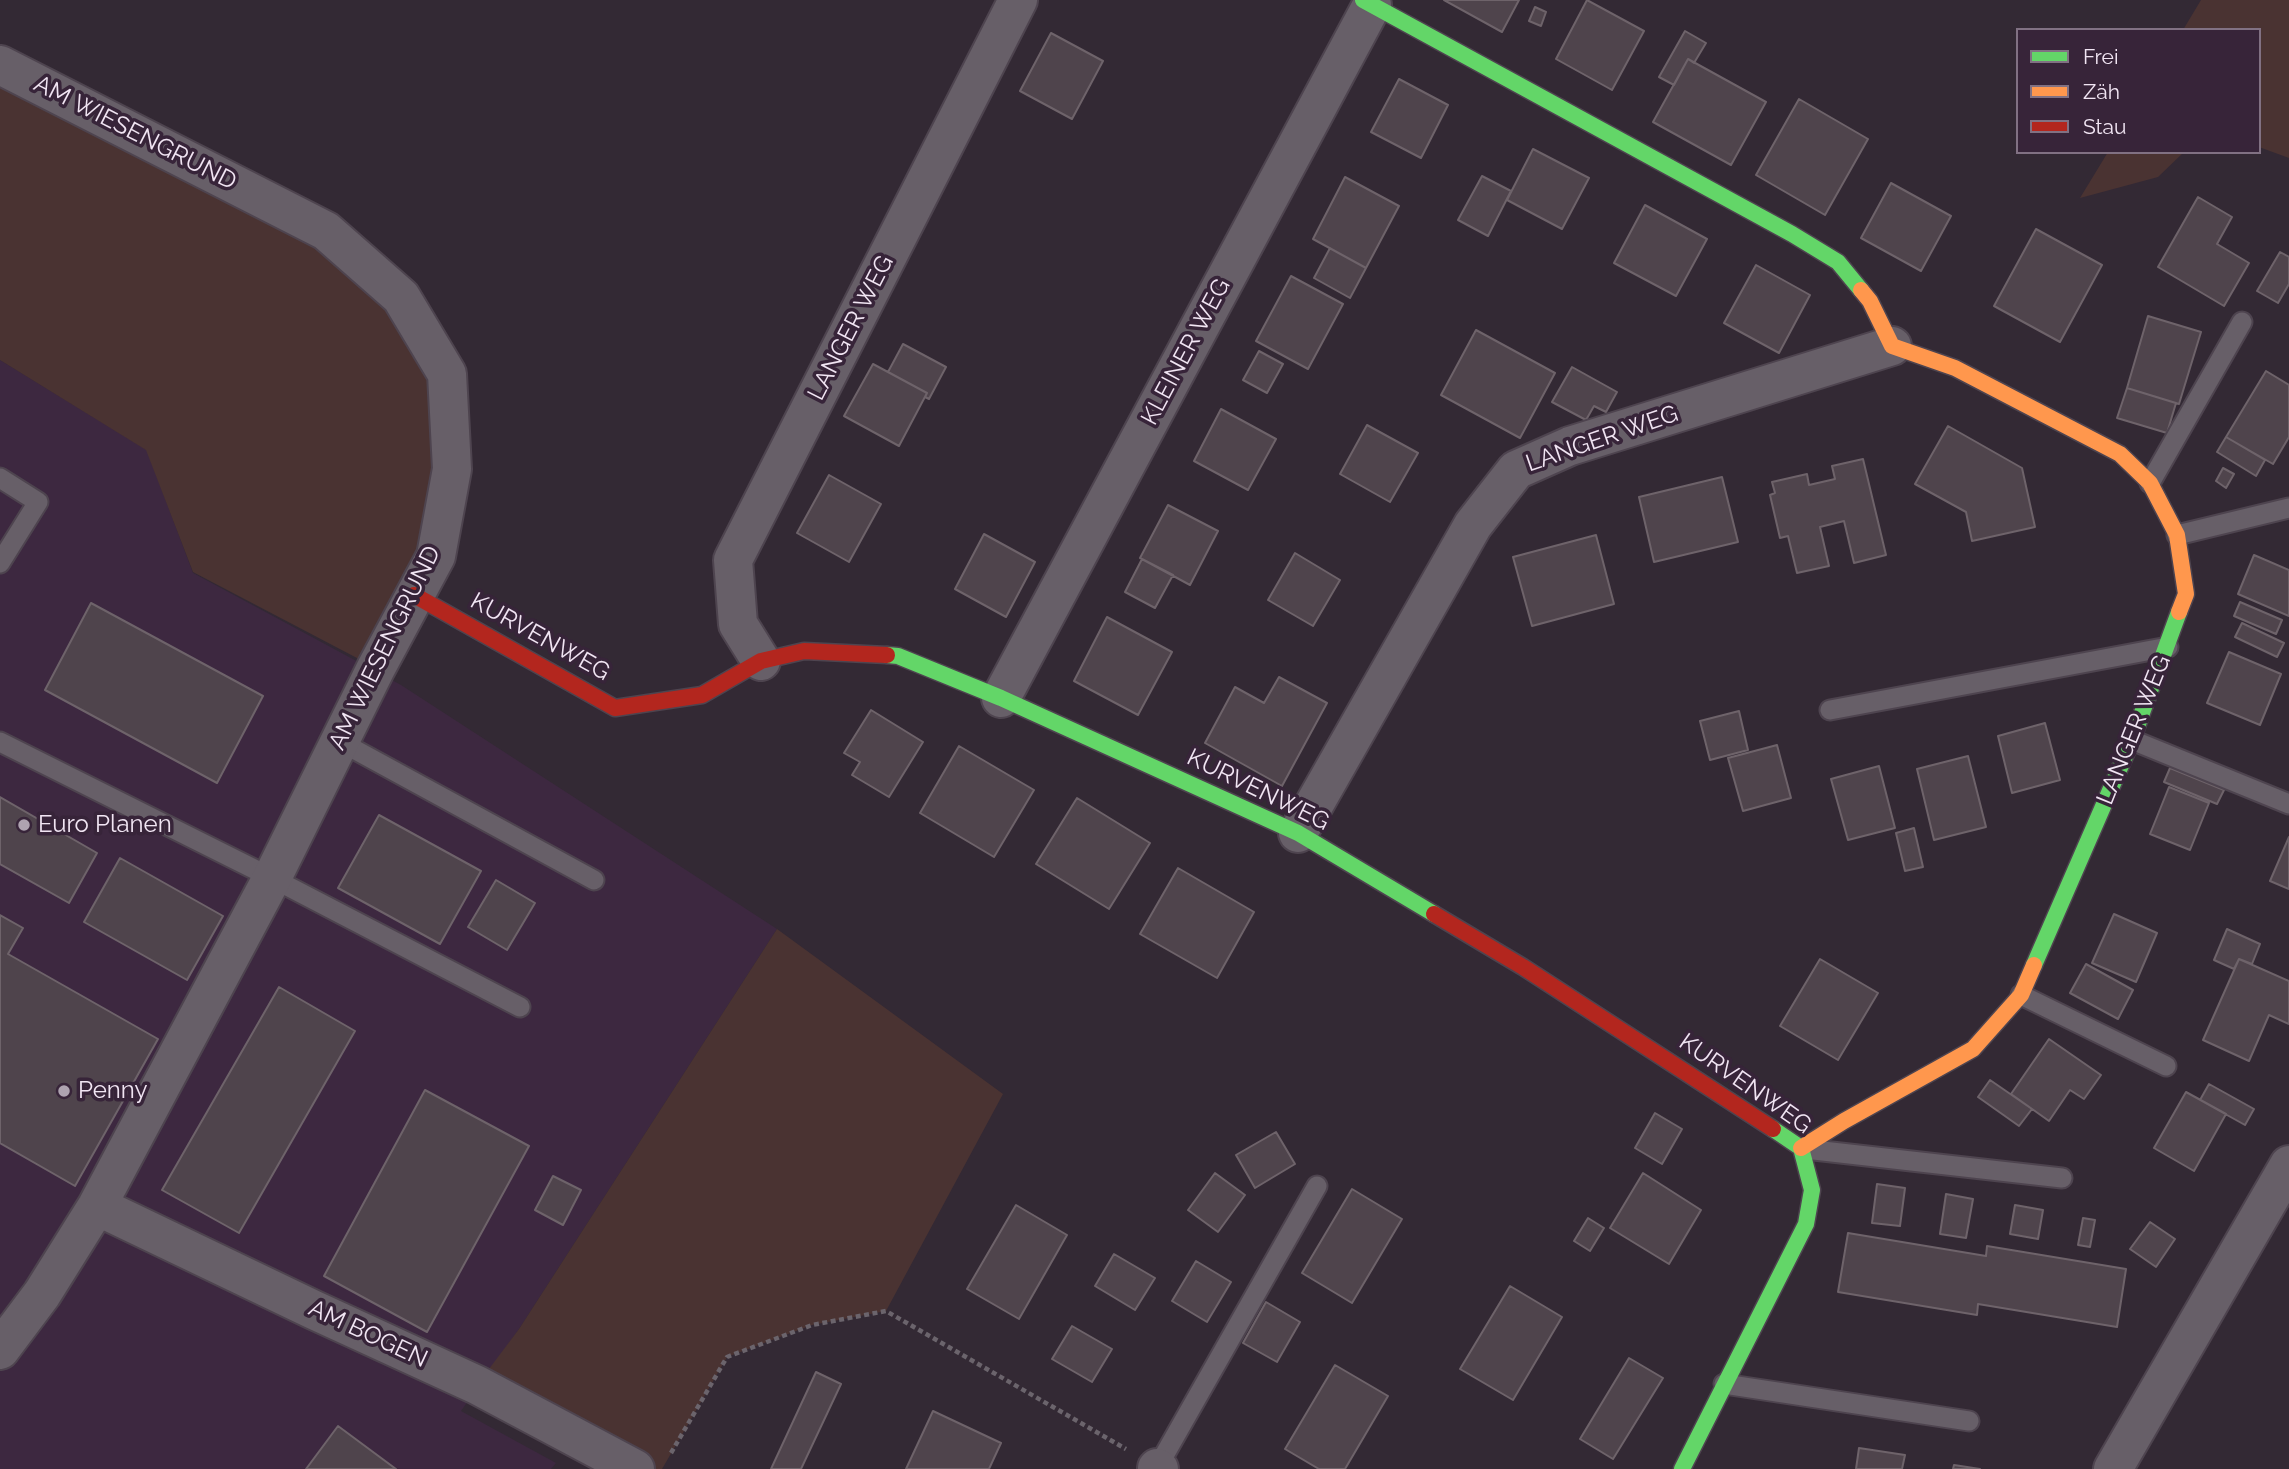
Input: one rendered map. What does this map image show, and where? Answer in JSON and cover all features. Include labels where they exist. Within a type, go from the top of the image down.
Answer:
[{"type":"street","name":"LANGER WEG","points":[[761,661],[738,624],[733,560],[1018,0]]},
{"type":"street","points":[[1367,2],[1792,234],[1838,262],[1870,301],[1892,346]]},
{"type":"street","name":"KLEINER WEG","points":[[1001,698],[1367,2]]},
{"type":"street","name":"AM WIESENGRUND","points":[[0,65],[326,231],[401,297],[447,374],[452,469],[436,556],[339,741],[272,878],[97,1206],[42,1294],[0,1350]]},
{"type":"street","name":"LANGER WEG","points":[[1298,833],[1473,525],[1516,470],[1570,446],[1892,346],[1955,368],[2120,454],[2150,483],[2177,535],[2186,594],[2132,740],[2021,995],[1973,1049],[1801,1148]]},
{"type":"street","name":"KURVENWEG","points":[[415,595],[615,708],[702,695],[761,661],[804,651],[898,656],[1001,698],[1298,833],[1523,967],[1801,1148],[1812,1190],[1806,1224],[1682,1469]]},
{"type":"street","points":[[2113,1469],[2289,1165]]},
{"type":"street","name":"AM BOGEN","points":[[97,1206],[314,1310],[652,1463]]},
{"type":"lane","points":[[2150,483],[2242,322]]},
{"type":"lane","points":[[0,478],[38,502],[0,563]]},
{"type":"lane","points":[[2177,535],[2289,508]]},
{"type":"lane","points":[[1830,710],[2168,647]]},
{"type":"lane","points":[[2132,740],[2289,804]]},
{"type":"lane","points":[[339,741],[594,880]]},
{"type":"lane","points":[[0,742],[272,878],[520,1007]]},
{"type":"lane","points":[[2021,995],[2166,1066]]},
{"type":"lane","points":[[1801,1148],[2062,1178]]},
{"type":"lane","points":[[1158,1468],[1317,1186]]},
{"type":"lane","points":[[1724,1384],[1969,1421]]},
{"type":"path","points":[[652,1463],[727,1357],[812,1325],[886,1311],[1088,1425],[1158,1468]]},
{"type":"shaded area","points":[[2201,0],[2289,0],[2289,158],[2261,148],[2261,28],[2184,28]]},
{"type":"shaded area","points":[[0,65],[326,231],[447,374],[452,469],[376,668],[193,572],[146,450],[0,360]]},
{"type":"shaded area","points":[[2107,154],[2182,154],[2158,177],[2080,198]]},
{"type":"shaded area","points":[[0,360],[147,450],[193,573],[401,685],[777,929],[519,1329],[461,1411],[556,1463],[551,1469],[0,1469]]},
{"type":"shaded area","points":[[777,929],[1003,1094],[886,1311],[812,1325],[727,1357],[662,1469],[635,1469],[477,1385],[519,1329]]},
{"type":"building","points":[[1444,0],[1519,0],[1502,32]]},
{"type":"building","points":[[1587,0],[1644,31],[1612,90],[1556,59]]},
{"type":"building","points":[[1535,7],[1546,12],[1541,26],[1529,21]]},
{"type":"building","points":[[1685,31],[1706,43],[1694,63],[1688,59],[1674,85],[1659,77]]},
{"type":"building","points":[[1051,33],[1103,61],[1072,119],[1020,91]]},
{"type":"building","points":[[1688,59],[1766,102],[1731,165],[1653,122]]},
{"type":"building","points":[[1399,79],[1448,105],[1421,158],[1371,132]]},
{"type":"building","points":[[1799,99],[1868,139],[1825,215],[1756,175]]},
{"type":"building","points":[[1533,149],[1589,178],[1562,229],[1507,200]]},
{"type":"building","points":[[1482,176],[1511,191],[1488,236],[1458,220]]},
{"type":"building","points":[[1345,177],[1399,206],[1366,268],[1313,239]]},
{"type":"building","points":[[1891,183],[1951,216],[1921,271],[1861,238]]},
{"type":"building","points":[[2198,197],[2232,217],[2217,244],[2249,263],[2224,306],[2158,267]]},
{"type":"building","points":[[1645,205],[1707,239],[1676,296],[1614,263]]},
{"type":"building","points":[[2036,229],[2102,265],[2060,342],[1994,306]]},
{"type":"building","points":[[1330,248],[1366,268],[1350,298],[1314,278]]},
{"type":"building","points":[[2280,252],[2289,257],[2289,284],[2278,303],[2257,291]]},
{"type":"building","points":[[1756,265],[1810,295],[1779,353],[1724,323]]},
{"type":"building","points":[[1291,276],[1343,304],[1308,369],[1256,341]]},
{"type":"building","points":[[2148,316],[2201,332],[2179,404],[2127,388]]},
{"type":"building","points":[[1476,330],[1555,373],[1520,438],[1441,395]]},
{"type":"building","points":[[903,344],[946,367],[929,399],[925,397],[927,393],[888,372]]},
{"type":"building","points":[[1259,351],[1283,364],[1267,393],[1243,380]]},
{"type":"building","points":[[873,364],[927,393],[899,446],[844,416]]},
{"type":"building","points":[[1572,367],[1617,392],[1606,412],[1594,406],[1586,420],[1552,402]]},
{"type":"building","points":[[2266,371],[2289,385],[2289,437],[2273,464],[2226,437]]},
{"type":"building","points":[[2127,388],[2176,403],[2167,433],[2117,418]]},
{"type":"building","points":[[1221,409],[1276,439],[1248,490],[1194,461]]},
{"type":"building","points":[[1367,425],[1418,453],[1390,502],[1340,474]]},
{"type":"building","points":[[1948,426],[2022,468],[2035,527],[1972,541],[1966,512],[1915,484]]},
{"type":"building","points":[[2226,437],[2265,460],[2256,476],[2217,452]]},
{"type":"building","points":[[1863,459],[1886,555],[1854,563],[1844,521],[1820,527],[1829,566],[1797,573],[1788,536],[1780,538],[1770,495],[1775,493],[1772,482],[1807,474],[1809,485],[1835,479],[1832,466]]},
{"type":"building","points":[[2223,468],[2234,474],[2226,488],[2216,481]]},
{"type":"building","points":[[829,475],[881,504],[849,562],[797,533]]},
{"type":"building","points":[[1722,477],[1738,542],[1654,562],[1639,497]]},
{"type":"building","points":[[1168,505],[1218,531],[1190,585],[1140,558]]},
{"type":"building","points":[[984,534],[1035,562],[1006,617],[955,589]]},
{"type":"building","points":[[1596,535],[1614,604],[1532,626],[1513,557]]},
{"type":"building","points":[[1295,553],[1340,580],[1313,626],[1268,600]]},
{"type":"building","points":[[2254,555],[2289,570],[2289,616],[2238,594]]},
{"type":"building","points":[[1142,559],[1173,575],[1155,608],[1125,592]]},
{"type":"building","points":[[2240,602],[2282,620],[2276,634],[2234,616]]},
{"type":"building","points":[[91,603],[263,696],[217,783],[45,690]]},
{"type":"building","points":[[1107,617],[1172,652],[1138,715],[1074,681]]},
{"type":"building","points":[[2242,623],[2284,643],[2277,657],[2235,637]]},
{"type":"building","points":[[2229,652],[2281,674],[2260,725],[2207,703]]},
{"type":"building","points":[[1279,677],[1327,703],[1282,786],[1205,743],[1235,687],[1264,703]]},
{"type":"building","points":[[871,710],[923,742],[889,797],[852,775],[860,762],[844,753]]},
{"type":"building","points":[[1739,711],[1748,750],[1710,760],[1700,721]]},
{"type":"building","points":[[2045,723],[2060,780],[2012,793],[1998,736]]},
{"type":"building","points":[[1777,745],[1791,798],[1743,811],[1728,758]]},
{"type":"building","points":[[959,746],[1034,790],[994,857],[920,813]]},
{"type":"building","points":[[1968,756],[1986,827],[1934,840],[1917,769]]},
{"type":"building","points":[[1879,766],[1895,828],[1848,840],[1831,779]]},
{"type":"building","points":[[2170,768],[2224,790],[2217,804],[2164,782]]},
{"type":"building","points":[[2169,787],[2209,803],[2190,850],[2150,834]]},
{"type":"building","name":"Euro Planen","points":[[0,797],[97,853],[69,903],[0,864]]},
{"type":"building","points":[[1077,798],[1150,843],[1109,909],[1036,864]]},
{"type":"building","points":[[379,815],[481,871],[440,944],[338,888]]},
{"type":"building","points":[[1914,828],[1923,867],[1905,871],[1896,833]]},
{"type":"building","points":[[2289,837],[2289,889],[2270,881]]},
{"type":"building","points":[[120,858],[223,916],[187,980],[84,922]]},
{"type":"building","points":[[1178,868],[1254,912],[1217,978],[1140,934]]},
{"type":"building","points":[[496,880],[535,903],[507,950],[468,927]]},
{"type":"building","points":[[2114,914],[2157,933],[2136,982],[2092,963]]},
{"type":"building","name":"Penny","points":[[0,915],[23,928],[8,954],[158,1039],[75,1186],[0,1143]]},
{"type":"building","points":[[2227,929],[2260,944],[2252,964],[2239,959],[2234,969],[2214,960]]},
{"type":"building","points":[[1820,959],[1878,993],[1838,1060],[1780,1026]]},
{"type":"building","points":[[2239,959],[2289,981],[2289,1024],[2269,1015],[2249,1061],[2203,1040]]},
{"type":"building","points":[[2086,964],[2133,990],[2118,1019],[2070,993]]},
{"type":"building","points":[[279,987],[355,1031],[239,1233],[162,1190]]},
{"type":"building","points":[[2049,1039],[2101,1075],[2084,1099],[2070,1090],[2049,1121],[2011,1094]]},
{"type":"building","points":[[1990,1080],[2032,1109],[2019,1126],[1978,1097]]},
{"type":"building","points":[[2209,1084],[2254,1109],[2245,1125],[2200,1100]]},
{"type":"building","points":[[425,1090],[529,1146],[427,1332],[324,1276]]},
{"type":"building","points":[[2186,1092],[2226,1114],[2194,1171],[2154,1148]]},
{"type":"building","points":[[1655,1113],[1682,1129],[1662,1164],[1635,1148]]},
{"type":"building","points":[[1276,1132],[1295,1164],[1255,1188],[1236,1155]]},
{"type":"building","points":[[1215,1173],[1245,1195],[1218,1232],[1188,1210]]},
{"type":"building","points":[[1643,1173],[1701,1210],[1669,1264],[1610,1228]]},
{"type":"building","points":[[553,1176],[581,1190],[563,1225],[535,1210]]},
{"type":"building","points":[[1877,1184],[1905,1188],[1900,1226],[1872,1223]]},
{"type":"building","points":[[1352,1189],[1402,1219],[1352,1303],[1302,1273]]},
{"type":"building","points":[[1946,1194],[1973,1199],[1966,1238],[1940,1234]]},
{"type":"building","points":[[1016,1205],[1067,1235],[1019,1319],[967,1289]]},
{"type":"building","points":[[2015,1205],[2043,1210],[2038,1239],[2010,1234]]},
{"type":"building","points":[[1588,1218],[1604,1228],[1590,1251],[1574,1241]]},
{"type":"building","points":[[2083,1218],[2095,1220],[2090,1247],[2078,1245]]},
{"type":"building","points":[[2150,1222],[2175,1239],[2156,1267],[2130,1249]]},
{"type":"building","points":[[1848,1233],[1986,1256],[1987,1246],[2126,1269],[2117,1327],[1978,1304],[1977,1315],[1838,1292]]},
{"type":"building","points":[[1114,1254],[1155,1278],[1135,1310],[1095,1286]]},
{"type":"building","points":[[1196,1261],[1231,1282],[1207,1322],[1172,1301]]},
{"type":"building","points":[[1510,1286],[1562,1317],[1513,1400],[1460,1369]]},
{"type":"building","points":[[1266,1302],[1300,1322],[1277,1362],[1243,1343]]},
{"type":"building","points":[[1072,1326],[1112,1349],[1092,1382],[1052,1359]]},
{"type":"building","points":[[1629,1358],[1663,1378],[1613,1459],[1580,1439]]},
{"type":"building","points":[[1335,1365],[1388,1396],[1345,1469],[1319,1469],[1285,1449]]},
{"type":"building","points":[[816,1372],[841,1384],[801,1469],[771,1469]]},
{"type":"building","points":[[933,1411],[1001,1443],[989,1469],[906,1469]]},
{"type":"building","points":[[338,1426],[396,1469],[306,1469]]},
{"type":"building","points":[[1859,1448],[1905,1455],[1902,1469],[1856,1469]]},
{"type":"building","points":[[1954,1465],[1980,1469],[1953,1469]]},
{"type":"traffic: fast","points":[[1363,0],[1792,234],[1838,262],[1861,290]]},
{"type":"traffic: fast","points":[[2034,965],[2132,740],[2179,612]]},
{"type":"traffic: fast","points":[[887,655],[898,656],[1001,698],[1298,833],[1434,914]]},
{"type":"traffic: fast","points":[[1682,1469],[1806,1224],[1812,1190],[1801,1148],[1773,1129]]},
{"type":"traffic: slow","points":[[1861,290],[1870,301],[1892,346],[1955,368],[2120,454],[2150,483],[2177,535],[2186,594],[2179,612]]},
{"type":"traffic: slow","points":[[1801,1148],[1973,1049],[2021,995],[2034,965]]},
{"type":"traffic: jam","points":[[414,595],[615,708],[702,695],[761,661],[804,651],[887,655]]},
{"type":"traffic: jam","points":[[1434,914],[1523,967],[1773,1129]]},
{"type":"place","name":"Euro Planen","points":[[24,825]]},
{"type":"place","name":"Penny","points":[[64,1091]]}]
